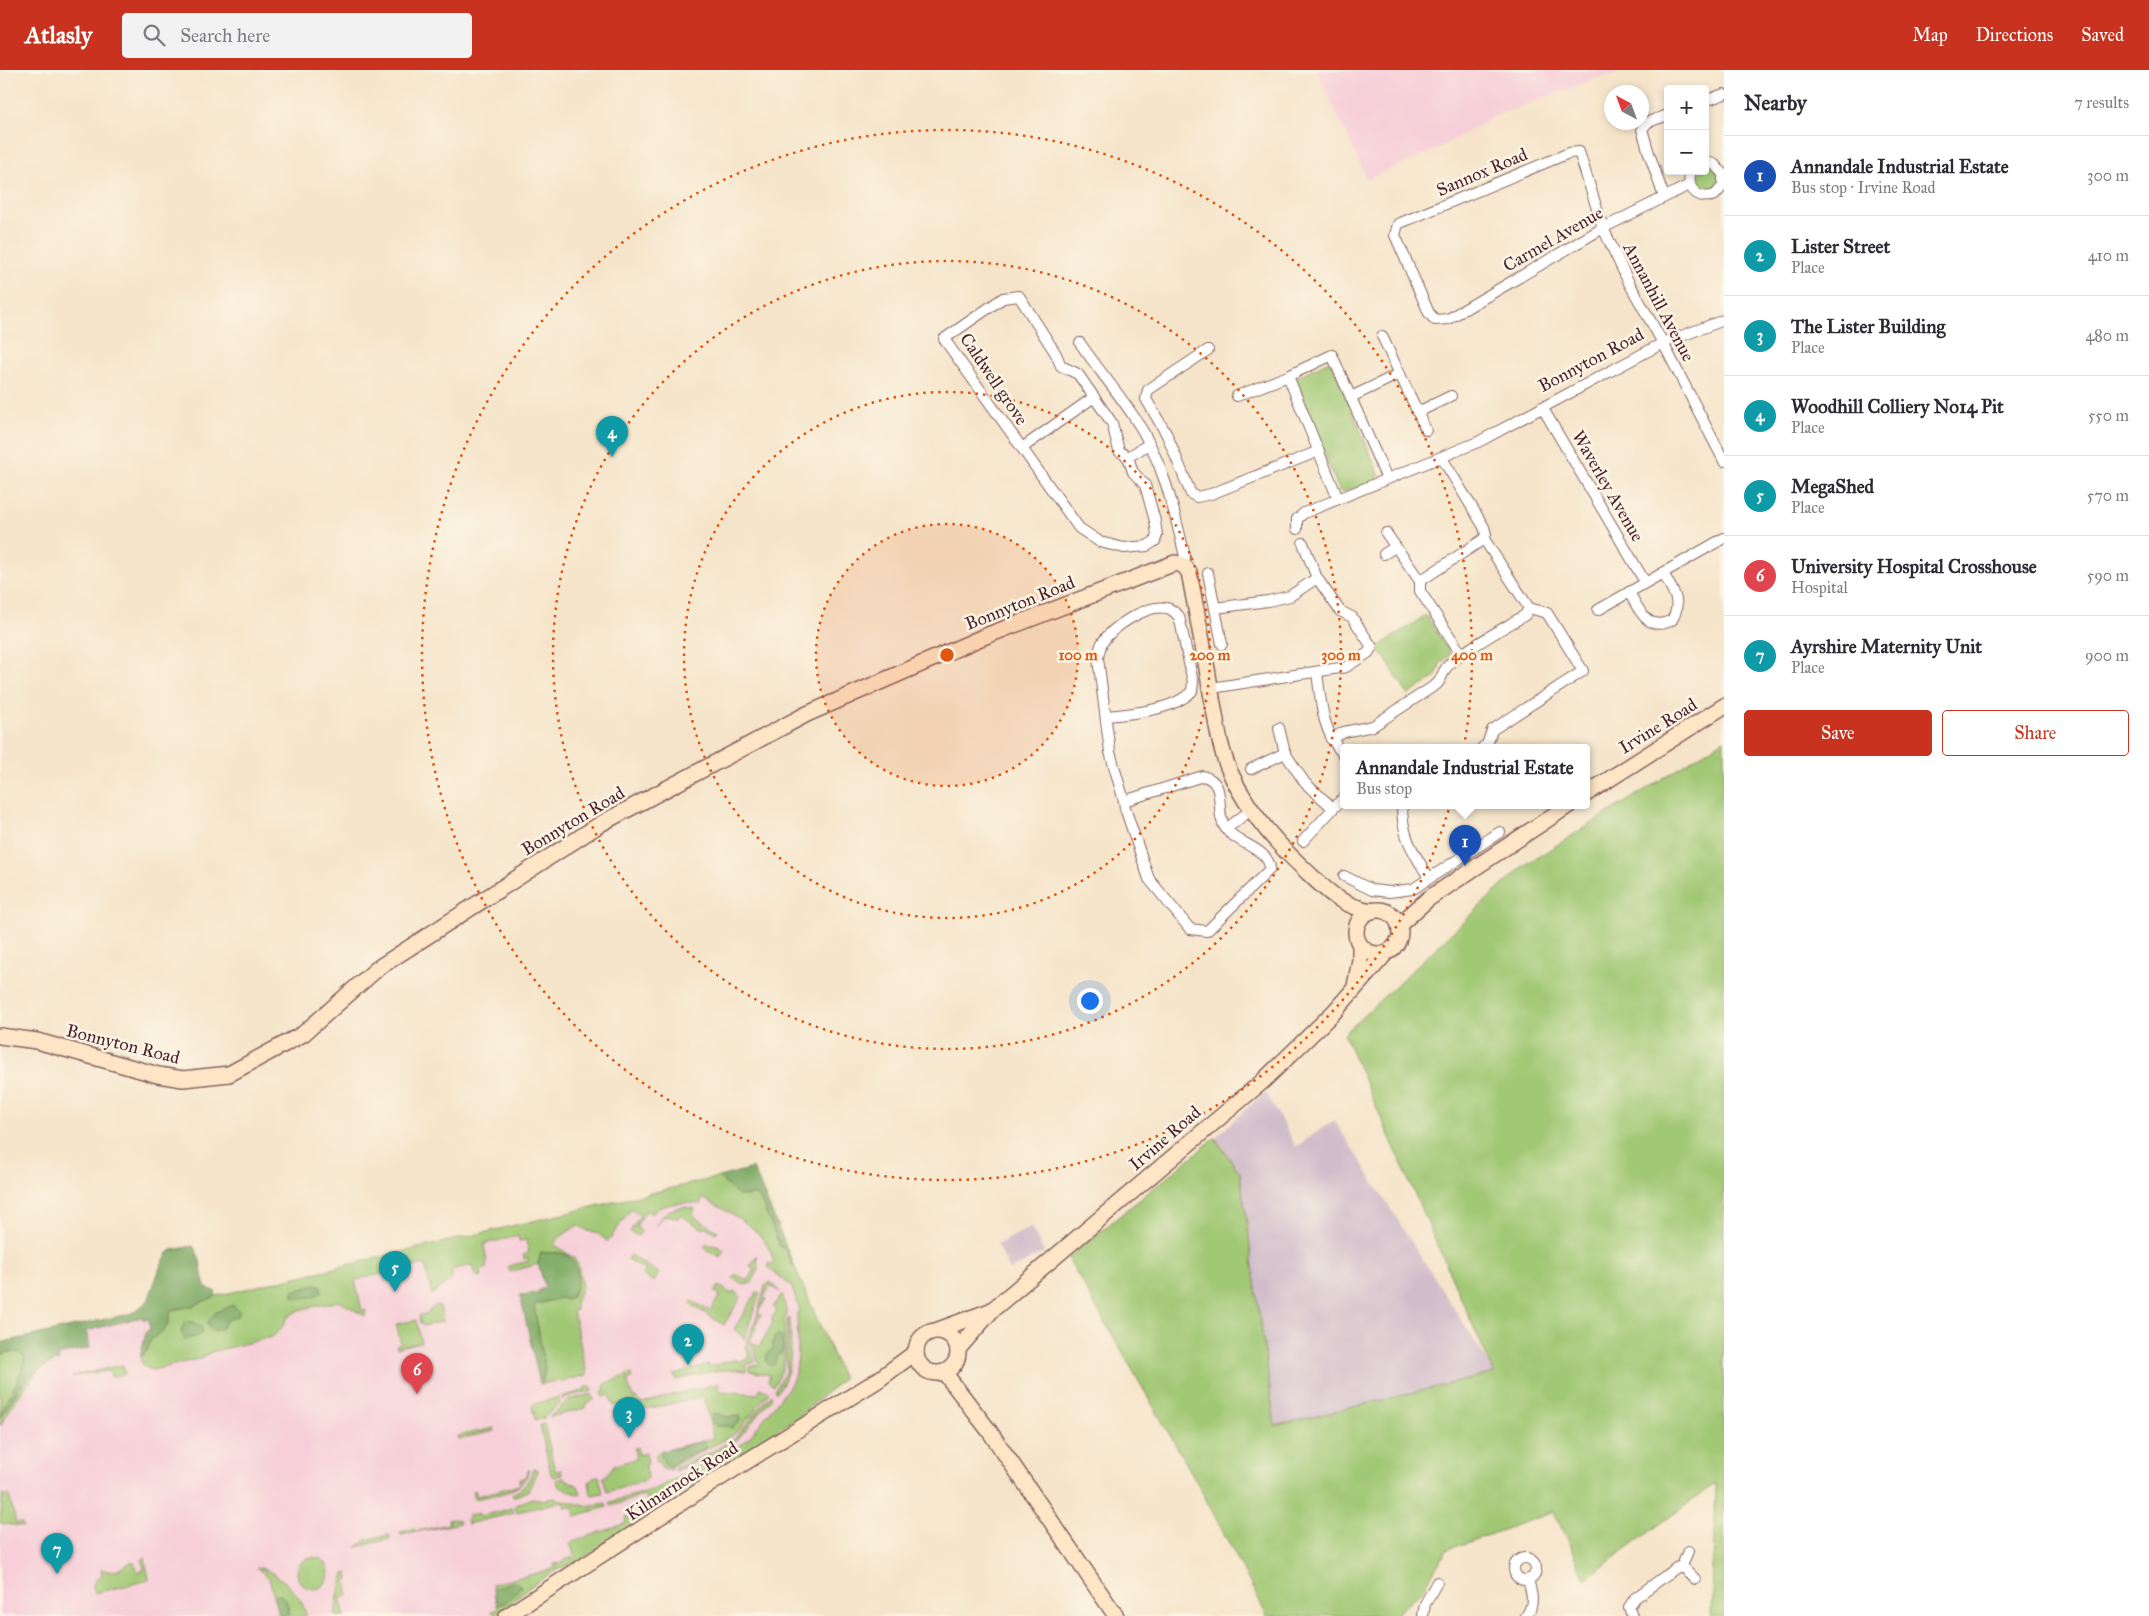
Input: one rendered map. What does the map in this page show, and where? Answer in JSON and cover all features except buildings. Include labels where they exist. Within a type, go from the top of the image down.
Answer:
[{"type":"main road","name":"Bonnyton Road","points":[[0,1036],[37,1041],[158,1075],[183,1079],[229,1074],[303,1034],[378,968],[610,818],[807,714],[983,637],[1175,563],[1183,564]]},
{"type":"main road","points":[[1183,564],[1189,572],[1218,736],[1227,763],[1251,810],[1259,822],[1292,858],[1335,898],[1355,908],[1379,911],[1396,919],[1400,925],[1400,939],[1392,950],[1385,954],[1371,954],[1358,939],[1335,898]]},
{"type":"main road","name":"Irvine Road","points":[[1590,791],[1724,706]]},
{"type":"main road","points":[[1400,925],[1428,899],[1563,809]]},
{"type":"main road","points":[[1355,986],[1360,960],[1358,939],[1360,919],[1379,911],[1428,899]]},
{"type":"main road","name":"Irvine Road","points":[[958,1349],[992,1310],[1263,1081],[1334,1012],[1385,954]]},
{"type":"main road","name":"Irvine Road","points":[[938,1330],[992,1310]]},
{"type":"main road","points":[[938,1330],[952,1336],[958,1349],[955,1363],[944,1372],[933,1373],[922,1367],[916,1352],[920,1339],[931,1331],[938,1330]]},
{"type":"main road","name":"Kilmarnock Road","points":[[507,1616],[710,1484],[878,1380],[916,1352]]},
{"type":"main road","name":"Kilmarnock Road","points":[[878,1380],[922,1367]]},
{"type":"main road","points":[[944,1372],[990,1432],[1116,1616]]},
{"type":"street","points":[[1709,100],[1724,94]]},
{"type":"street","points":[[1664,116],[1648,122],[1642,129],[1664,197]]},
{"type":"street","name":"Sannox Road","points":[[1435,320],[1429,312],[1395,235],[1398,224],[1569,153],[1579,152]]},
{"type":"street","name":"Annanhill Avenue","points":[[1579,152],[1603,228],[1629,283],[1663,343],[1724,461]]},
{"type":"street","points":[[1690,175],[1689,185],[1697,195],[1710,197],[1720,190],[1724,180],[1719,168],[1709,163]]},
{"type":"street","name":"Carmel Avenue","points":[[1435,320],[1448,319],[1603,228],[1689,185]]},
{"type":"street","name":"Caldwell grove","points":[[1019,296],[1056,354],[1061,366],[1078,374],[1112,423],[1119,451],[1128,457],[1133,472],[1145,485],[1156,521],[1157,534],[1155,541],[1147,546],[1124,548],[1100,542],[1079,528],[1022,448],[944,339],[1003,298],[1019,296]]},
{"type":"street","name":"Bonnyton Road","points":[[1297,528],[1297,519],[1304,513],[1479,442],[1663,343],[1724,320]]},
{"type":"street","points":[[1382,336],[1426,430]]},
{"type":"street","points":[[1080,342],[1134,417],[1149,444],[1174,506],[1185,557],[1183,564]]},
{"type":"street","points":[[1208,350],[1148,390],[1146,399],[1167,435],[1191,494],[1197,497],[1210,494],[1319,451]]},
{"type":"street","points":[[1237,396],[1288,376],[1332,355],[1387,479]]},
{"type":"street","points":[[1351,397],[1400,374]]},
{"type":"street","points":[[1288,376],[1338,499]]},
{"type":"street","points":[[1418,412],[1451,396]]},
{"type":"street","name":"Caldwell grove","points":[[1022,448],[1094,397]]},
{"type":"street","name":"Waverley Avenue","points":[[1542,407],[1645,582]]},
{"type":"street","points":[[1128,457],[1149,444]]},
{"type":"street","points":[[1420,581],[1484,539],[1486,534],[1484,527],[1442,458]]},
{"type":"street","points":[[1386,532],[1420,581],[1420,592],[1462,655]]},
{"type":"street","points":[[1598,610],[1724,538]]},
{"type":"street","points":[[1484,539],[1529,608],[1547,613],[1583,671],[1492,730],[1487,744]]},
{"type":"street","points":[[1211,688],[1346,667],[1368,653],[1372,647],[1352,617],[1340,611],[1317,578],[1303,544]]},
{"type":"street","points":[[1384,554],[1395,547]]},
{"type":"street","points":[[1208,573],[1222,644]]},
{"type":"street","points":[[1629,592],[1642,614],[1650,622],[1658,625],[1672,620],[1678,608],[1676,598],[1663,573]]},
{"type":"street","points":[[1215,608],[1290,596],[1317,578]]},
{"type":"street","points":[[1106,716],[1134,714],[1163,706],[1187,697],[1192,691],[1193,682],[1179,616],[1170,608],[1154,609],[1128,619],[1101,644],[1098,658],[1110,752],[1124,801],[1149,879],[1190,929],[1207,931],[1270,869],[1270,862],[1266,856],[1240,842],[1226,829],[1222,821],[1218,789],[1210,778],[1203,776],[1124,801]]},
{"type":"street","points":[[1331,740],[1344,732],[1373,726],[1437,684],[1443,678],[1446,668],[1462,655],[1525,615],[1529,608]]},
{"type":"street","points":[[1317,672],[1325,725],[1331,740],[1340,750]]},
{"type":"street","points":[[1279,728],[1285,753],[1306,783],[1333,808]]},
{"type":"street","points":[[1251,769],[1285,753]]},
{"type":"street","points":[[1303,842],[1340,801]]},
{"type":"street","points":[[1402,809],[1402,821],[1407,841],[1429,878]]},
{"type":"street","points":[[1226,829],[1251,810]]},
{"type":"street","points":[[1344,876],[1372,890],[1390,892],[1412,889],[1500,832]]},
{"type":"street","points":[[1632,1616],[1629,1607],[1635,1598],[1668,1573],[1682,1566],[1688,1551]]},
{"type":"street","points":[[1682,1566],[1695,1579]]},
{"type":"street","points":[[1526,1616],[1530,1612],[1533,1596],[1528,1580]]},
{"type":"street","points":[[1423,1616],[1425,1604],[1437,1582]]},
{"type":"shaded area","points":[[1317,70],[1630,70],[1594,79],[1496,116],[1437,149],[1367,179]]},
{"type":"shaded area","points":[[1265,1091],[1296,1147],[1334,1120],[1495,1373],[1275,1426],[1240,1173],[1215,1138]]},
{"type":"shaded area","points":[[753,1168],[843,1379],[798,1417],[582,1559],[553,1572],[527,1589],[495,1616],[0,1616],[0,1409],[40,1338]]},
{"type":"shaded area","points":[[1031,1227],[1044,1252],[1010,1270],[997,1245]]},
{"type":"green space","points":[[1709,167],[1712,167],[1718,171],[1720,182],[1713,190],[1705,191],[1698,186],[1693,176],[1709,175]]},
{"type":"green space","points":[[1327,362],[1332,364],[1379,474],[1377,481],[1343,492],[1339,490],[1294,378]]},
{"type":"green space","points":[[1426,615],[1451,654],[1440,664],[1436,677],[1408,695],[1378,647]]},
{"type":"green space","points":[[1724,740],[1724,1616],[1711,1616],[1716,1483],[1585,1579],[1554,1512],[1446,1550],[1424,1589],[1394,1616],[1267,1616],[1198,1484],[1068,1258],[1215,1138],[1240,1173],[1275,1426],[1494,1373],[1344,1034],[1522,867]]},
{"type":"green space","points":[[753,1168],[793,1266],[784,1248],[780,1246],[757,1195],[738,1196],[719,1177]]},
{"type":"green space","points":[[719,1177],[736,1191],[746,1195],[757,1195],[761,1201],[780,1246],[784,1248],[794,1265],[843,1379],[798,1417],[582,1559],[553,1572],[527,1589],[495,1616],[492,1611],[498,1609],[497,1605],[506,1602],[512,1582],[493,1589],[492,1584],[550,1570],[555,1567],[554,1564],[563,1563],[566,1559],[575,1557],[570,1543],[626,1523],[625,1517],[636,1516],[637,1512],[651,1507],[644,1495],[611,1506],[610,1502],[655,1489],[738,1447],[748,1439],[789,1387],[796,1370],[797,1312],[800,1310],[791,1286],[768,1267],[768,1264],[774,1263],[764,1240],[747,1224],[703,1198],[700,1204],[681,1203],[667,1205],[652,1214],[646,1210],[636,1227],[641,1231],[638,1236],[630,1232],[640,1215],[631,1209],[608,1242],[596,1232],[588,1231],[578,1225],[560,1237],[554,1244],[574,1258],[578,1264],[582,1288],[575,1302],[576,1310],[573,1311],[587,1375],[559,1382],[558,1380],[542,1384],[545,1368],[534,1305],[561,1298],[568,1300],[574,1294],[576,1287],[557,1252],[549,1254],[542,1252],[538,1264],[510,1272],[508,1266],[529,1261],[528,1258],[524,1259],[523,1255],[529,1253],[526,1240],[519,1241],[518,1236],[484,1244],[487,1268],[481,1270],[482,1276],[478,1277],[474,1273],[472,1265],[451,1270],[452,1279],[432,1295],[425,1264],[355,1280],[362,1311],[366,1310],[365,1316],[339,1301],[299,1310],[288,1317],[281,1329],[272,1337],[211,1352],[202,1358],[153,1370],[145,1367],[140,1357],[144,1354],[150,1341],[167,1327],[171,1310],[192,1306],[216,1296]]},
{"type":"green space","points":[[685,1207],[695,1209],[693,1216],[718,1231],[716,1233],[705,1227],[703,1229],[680,1215],[677,1219],[669,1215],[667,1217],[663,1215],[672,1210]]},
{"type":"green space","points":[[707,1243],[724,1250],[720,1257],[704,1248]]},
{"type":"green space","points":[[193,1246],[199,1257],[206,1288],[215,1291],[216,1296],[192,1306],[171,1310],[167,1327],[150,1341],[147,1351],[140,1357],[146,1332],[150,1329],[149,1319],[144,1320],[142,1317],[86,1331],[90,1348],[58,1355],[59,1361],[49,1364],[27,1378],[0,1419],[0,1414],[15,1386],[25,1360],[24,1356],[19,1352],[9,1352],[0,1355],[0,1343],[133,1313],[148,1301],[161,1265],[168,1253],[172,1250]]},
{"type":"green space","points":[[541,1252],[565,1254],[571,1258],[577,1269],[577,1283],[568,1300],[561,1298],[534,1305],[545,1368],[542,1384],[540,1384],[520,1295],[536,1293],[545,1286],[538,1264]]},
{"type":"green space","points":[[630,1255],[659,1273],[654,1282],[643,1275],[645,1270],[627,1259]]},
{"type":"green space","points":[[757,1255],[758,1270],[752,1283],[744,1285],[733,1278],[736,1274],[748,1281],[755,1269],[750,1266]]},
{"type":"green space","points":[[771,1282],[780,1292],[770,1286],[764,1297],[766,1299],[758,1312],[761,1315],[755,1325],[757,1327],[749,1340],[759,1347],[773,1322],[771,1320],[777,1310],[773,1307],[782,1294],[787,1315],[784,1319],[784,1363],[773,1386],[768,1381],[770,1375],[749,1371],[749,1367],[759,1364],[753,1347],[746,1341],[756,1319],[765,1286]],"holes":[[[782,1337],[783,1347],[775,1360],[767,1355],[773,1348],[772,1343]]]},
{"type":"green space","points":[[316,1285],[321,1286],[322,1292],[308,1298],[293,1297],[293,1291]]},
{"type":"green space","points":[[719,1286],[732,1294],[735,1290],[741,1297],[724,1325],[690,1304],[692,1301],[710,1311],[720,1295],[715,1292]]},
{"type":"green space","points":[[757,1292],[760,1293],[744,1339],[734,1329]]},
{"type":"green space","points":[[233,1305],[239,1311],[239,1315],[226,1321],[221,1329],[213,1331],[210,1329],[207,1323],[216,1312]]},
{"type":"green space","points":[[436,1305],[440,1306],[443,1321],[423,1326],[420,1323],[419,1316],[427,1313]]},
{"type":"green space","points":[[787,1319],[790,1319],[791,1348],[789,1366],[783,1383],[777,1392],[775,1389],[786,1371]]},
{"type":"green space","points":[[416,1320],[421,1342],[397,1348],[396,1345],[401,1344],[396,1324]]},
{"type":"green space","points":[[194,1322],[202,1328],[202,1333],[196,1337],[185,1339],[181,1332],[184,1323]]},
{"type":"green space","points":[[778,1334],[782,1337],[783,1351],[776,1358],[775,1364],[771,1366],[766,1362],[767,1355],[773,1348],[774,1338]]},
{"type":"green space","points":[[746,1344],[751,1349],[755,1362],[746,1365],[746,1371],[728,1370],[702,1373],[676,1380],[674,1375],[708,1364],[709,1367],[736,1359],[737,1362],[749,1358]]},
{"type":"green space","points":[[9,1352],[22,1353],[24,1359],[23,1366],[17,1384],[0,1414],[0,1355]]},
{"type":"green space","points":[[123,1365],[125,1374],[111,1377],[110,1371],[72,1376]]},
{"type":"green space","points":[[37,1372],[15,1401],[0,1426],[4,1412],[13,1396],[31,1375]]},
{"type":"green space","points":[[631,1374],[632,1378],[627,1380],[633,1398],[642,1403],[719,1383],[720,1391],[758,1394],[760,1388],[769,1392],[732,1436],[671,1467],[672,1470],[662,1468],[658,1461],[656,1461],[658,1452],[713,1438],[703,1397],[628,1413],[625,1403],[613,1406],[610,1395],[603,1397],[602,1391],[605,1390],[604,1386],[608,1382]],"holes":[[[723,1415],[728,1417],[735,1416],[726,1425],[717,1426],[713,1424],[711,1417]],[[705,1441],[706,1448],[679,1460],[671,1466],[660,1454]]]},
{"type":"green space","points":[[585,1387],[591,1387],[592,1391],[566,1397],[563,1400],[562,1396],[583,1391]]},
{"type":"green space","points":[[592,1394],[594,1400],[587,1403],[586,1408],[550,1417],[568,1400]]},
{"type":"green space","points":[[771,1394],[771,1399],[737,1440],[719,1451],[675,1471],[674,1469],[713,1451],[735,1438]]},
{"type":"green space","points":[[559,1397],[560,1403],[544,1418],[535,1420],[532,1406],[534,1404]]},
{"type":"green space","points":[[714,1413],[728,1417],[740,1416],[740,1421],[732,1428],[715,1425],[711,1417]]},
{"type":"green space","points":[[544,1423],[555,1471],[561,1470],[562,1475],[554,1477],[551,1475],[540,1425]]},
{"type":"green space","points":[[494,1428],[495,1431],[458,1439],[457,1436]]},
{"type":"green space","points":[[705,1441],[707,1448],[683,1457],[671,1466],[666,1465],[660,1454],[664,1451]]},
{"type":"green space","points":[[637,1447],[639,1455],[646,1453],[648,1463],[646,1464],[647,1478],[641,1482],[607,1492],[603,1477],[606,1476],[614,1465],[636,1459],[634,1448]]},
{"type":"green space","points":[[529,1469],[526,1477],[520,1485],[519,1479],[524,1478]]},
{"type":"green space","points":[[533,1469],[538,1469],[538,1472],[528,1491],[513,1497],[512,1494],[526,1484]]},
{"type":"green space","points":[[599,1476],[603,1493],[593,1495],[591,1494],[589,1482],[593,1477]]},
{"type":"green space","points":[[564,1478],[578,1486],[581,1493],[577,1494],[559,1487],[556,1480]]},
{"type":"green space","points":[[519,1485],[508,1492],[475,1499],[473,1491],[475,1490],[477,1496]]},
{"type":"green space","points":[[3,1493],[5,1496],[9,1495],[16,1523],[22,1523],[23,1527],[0,1523]]},
{"type":"green space","points":[[533,1498],[543,1500],[553,1498],[586,1506],[606,1503],[607,1507],[575,1516],[573,1507],[566,1508],[564,1501],[517,1512],[515,1505]]},
{"type":"green space","points":[[512,1507],[514,1513],[467,1524],[466,1520],[469,1516],[478,1513],[481,1516]]},
{"type":"green space","points":[[448,1520],[458,1520],[460,1523],[401,1535],[400,1532],[414,1529],[415,1532],[449,1524]]},
{"type":"green space","points":[[389,1535],[390,1539],[357,1547],[366,1540]]},
{"type":"green space","points":[[145,1557],[149,1580],[95,1593],[93,1586],[95,1579],[102,1576],[101,1569],[115,1571],[133,1561],[138,1572],[144,1570],[142,1560]]},
{"type":"green space","points":[[313,1557],[319,1558],[324,1562],[328,1567],[328,1579],[324,1584],[319,1588],[313,1589],[307,1588],[302,1584],[298,1579],[297,1573],[298,1567],[302,1562],[307,1558]]},
{"type":"green space","points":[[256,1567],[272,1573],[288,1585],[300,1600],[306,1616],[288,1616],[287,1601],[282,1597],[274,1596],[269,1578]]},
{"type":"green space","points":[[348,1573],[349,1580],[346,1581],[349,1595],[340,1597],[345,1616],[335,1616],[338,1595],[345,1574]]},
{"type":"green space","points":[[512,1582],[518,1583],[521,1587],[506,1602],[497,1605],[493,1589]]},
{"type":"green space","points":[[281,1595],[287,1604],[288,1616],[279,1616],[274,1596]]},
{"type":"place","name":"Woodhill Colliery No14 Pit","points":[[612,457]]},
{"type":"place","name":"Annandale Industrial Estate","points":[[1465,866]]},
{"type":"place","name":"MegaShed","points":[[395,1292]]},
{"type":"place","name":"Lister Street","points":[[688,1365]]},
{"type":"place","name":"University Hospital Crosshouse","points":[[417,1394]]},
{"type":"place","name":"The Lister Building","points":[[629,1438]]},
{"type":"place","name":"Ayrshire Maternity Unit","points":[[57,1574]]}]
